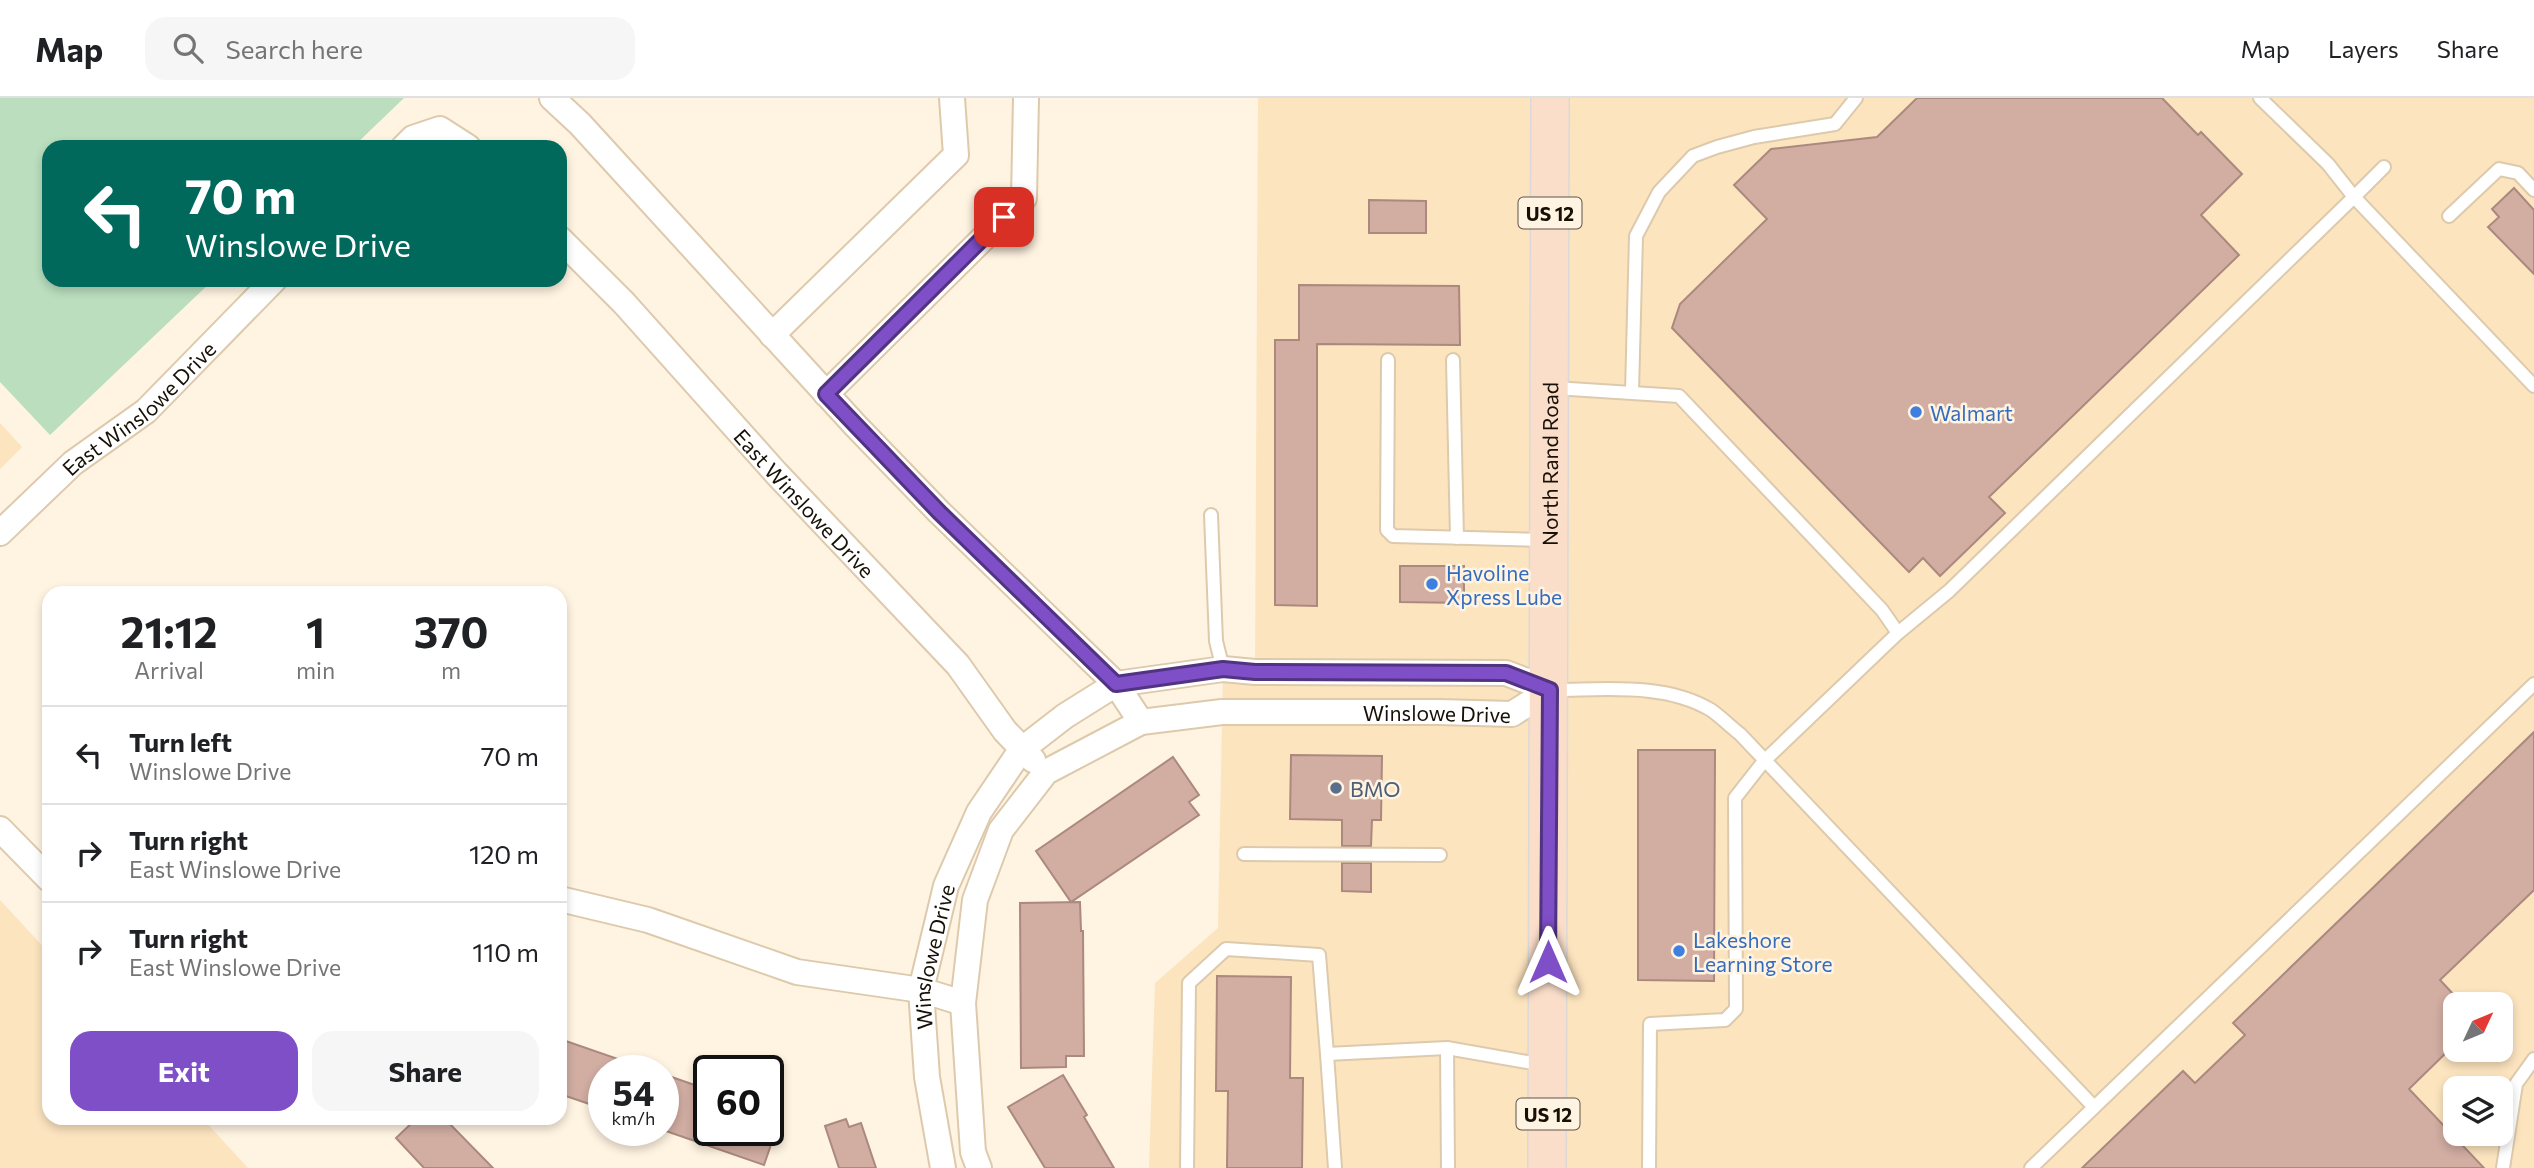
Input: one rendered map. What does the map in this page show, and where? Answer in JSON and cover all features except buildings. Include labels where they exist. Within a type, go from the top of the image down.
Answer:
[{"type":"main road","name":"North Rand Road","points":[[1547,1168],[1550,98]]},
{"type":"street","points":[[552,98],[580,124],[826,394],[939,512],[1116,684],[1140,722]]},
{"type":"street","points":[[772,335],[956,155],[952,98]]},
{"type":"street","points":[[826,394],[1024,198],[1026,98]]},
{"type":"street","points":[[411,140],[440,129],[457,140]]},
{"type":"street","name":"East Winslowe Drive","points":[[567,246],[624,303],[776,473],[958,666],[1005,731],[1021,750],[1046,772]]},
{"type":"street","name":"East Winslowe Drive","points":[[0,533],[73,463],[146,411],[267,287]]},
{"type":"street","name":"Winslowe Drive","points":[[943,1168],[927,1077],[921,990],[946,887],[979,812],[1021,750],[1065,716],[1116,684],[1223,669],[1255,672],[1506,673],[1550,690]]},
{"type":"street","name":"Winslowe Drive","points":[[979,1168],[973,1152],[963,1003],[975,900],[1001,830],[1046,772],[1140,722],[1223,712],[1512,714],[1550,690]]},
{"type":"street","points":[[0,829],[42,871]]},
{"type":"street","points":[[567,901],[648,920],[797,972],[921,990],[963,1003]]},
{"type":"lane","points":[[1632,392],[1636,236],[1659,192],[1693,156],[1754,137],[1835,124],[1856,98]]},
{"type":"lane","points":[[2260,98],[2329,164],[2354,197],[2534,386]]},
{"type":"lane","points":[[1649,1168],[1650,1024],[1725,1020],[1736,1009],[1735,798],[1764,761],[1898,633],[1950,590],[2384,167]]},
{"type":"lane","points":[[2449,216],[2499,169],[2518,173],[2534,190]]},
{"type":"lane","points":[[1388,360],[1387,530],[1393,536],[1550,540]]},
{"type":"lane","points":[[1453,360],[1457,538]]},
{"type":"lane","points":[[1550,388],[1679,396],[1882,611],[1898,633]]},
{"type":"lane","points":[[1211,515],[1216,641],[1223,669]]},
{"type":"lane","points":[[2031,1168],[2534,684]]},
{"type":"lane","points":[[1550,690],[1629,690],[1670,694],[1711,710],[1740,734],[2094,1107]]},
{"type":"lane","points":[[1244,854],[1440,856]]},
{"type":"lane","points":[[1187,1168],[1189,983],[1226,949],[1319,955],[1335,1168]]},
{"type":"lane","points":[[1327,1055],[1447,1048],[1548,1066]]},
{"type":"lane","points":[[1447,1048],[1448,1168]]},
{"type":"lane","points":[[2503,1168],[2516,1084],[2534,1059]]},
{"type":"shaded area","points":[[1258,98],[2534,98],[2534,1168],[1149,1168],[1155,983],[1218,928],[1223,669],[1255,671]]},
{"type":"shaded area","points":[[0,423],[22,447],[0,469]]},
{"type":"shaded area","points":[[0,900],[42,945],[42,1125],[208,1125],[248,1168],[0,1168]]},
{"type":"green space","points":[[0,98],[404,98],[360,140],[42,140],[42,287],[206,287],[50,435],[0,382]]},
{"type":"place","name":"Walmart","points":[[1916,412]]},
{"type":"place","name":"Havoline Xpress Lube","points":[[1432,584]]},
{"type":"place","name":"BMO","points":[[1336,788]]},
{"type":"place","name":"Lakeshore Learning Store","points":[[1679,951]]},
{"type":"route","points":[[1004,217],[826,394],[939,512],[1116,684],[1223,669],[1255,672],[1506,673],[1550,690],[1548,962]]}]
